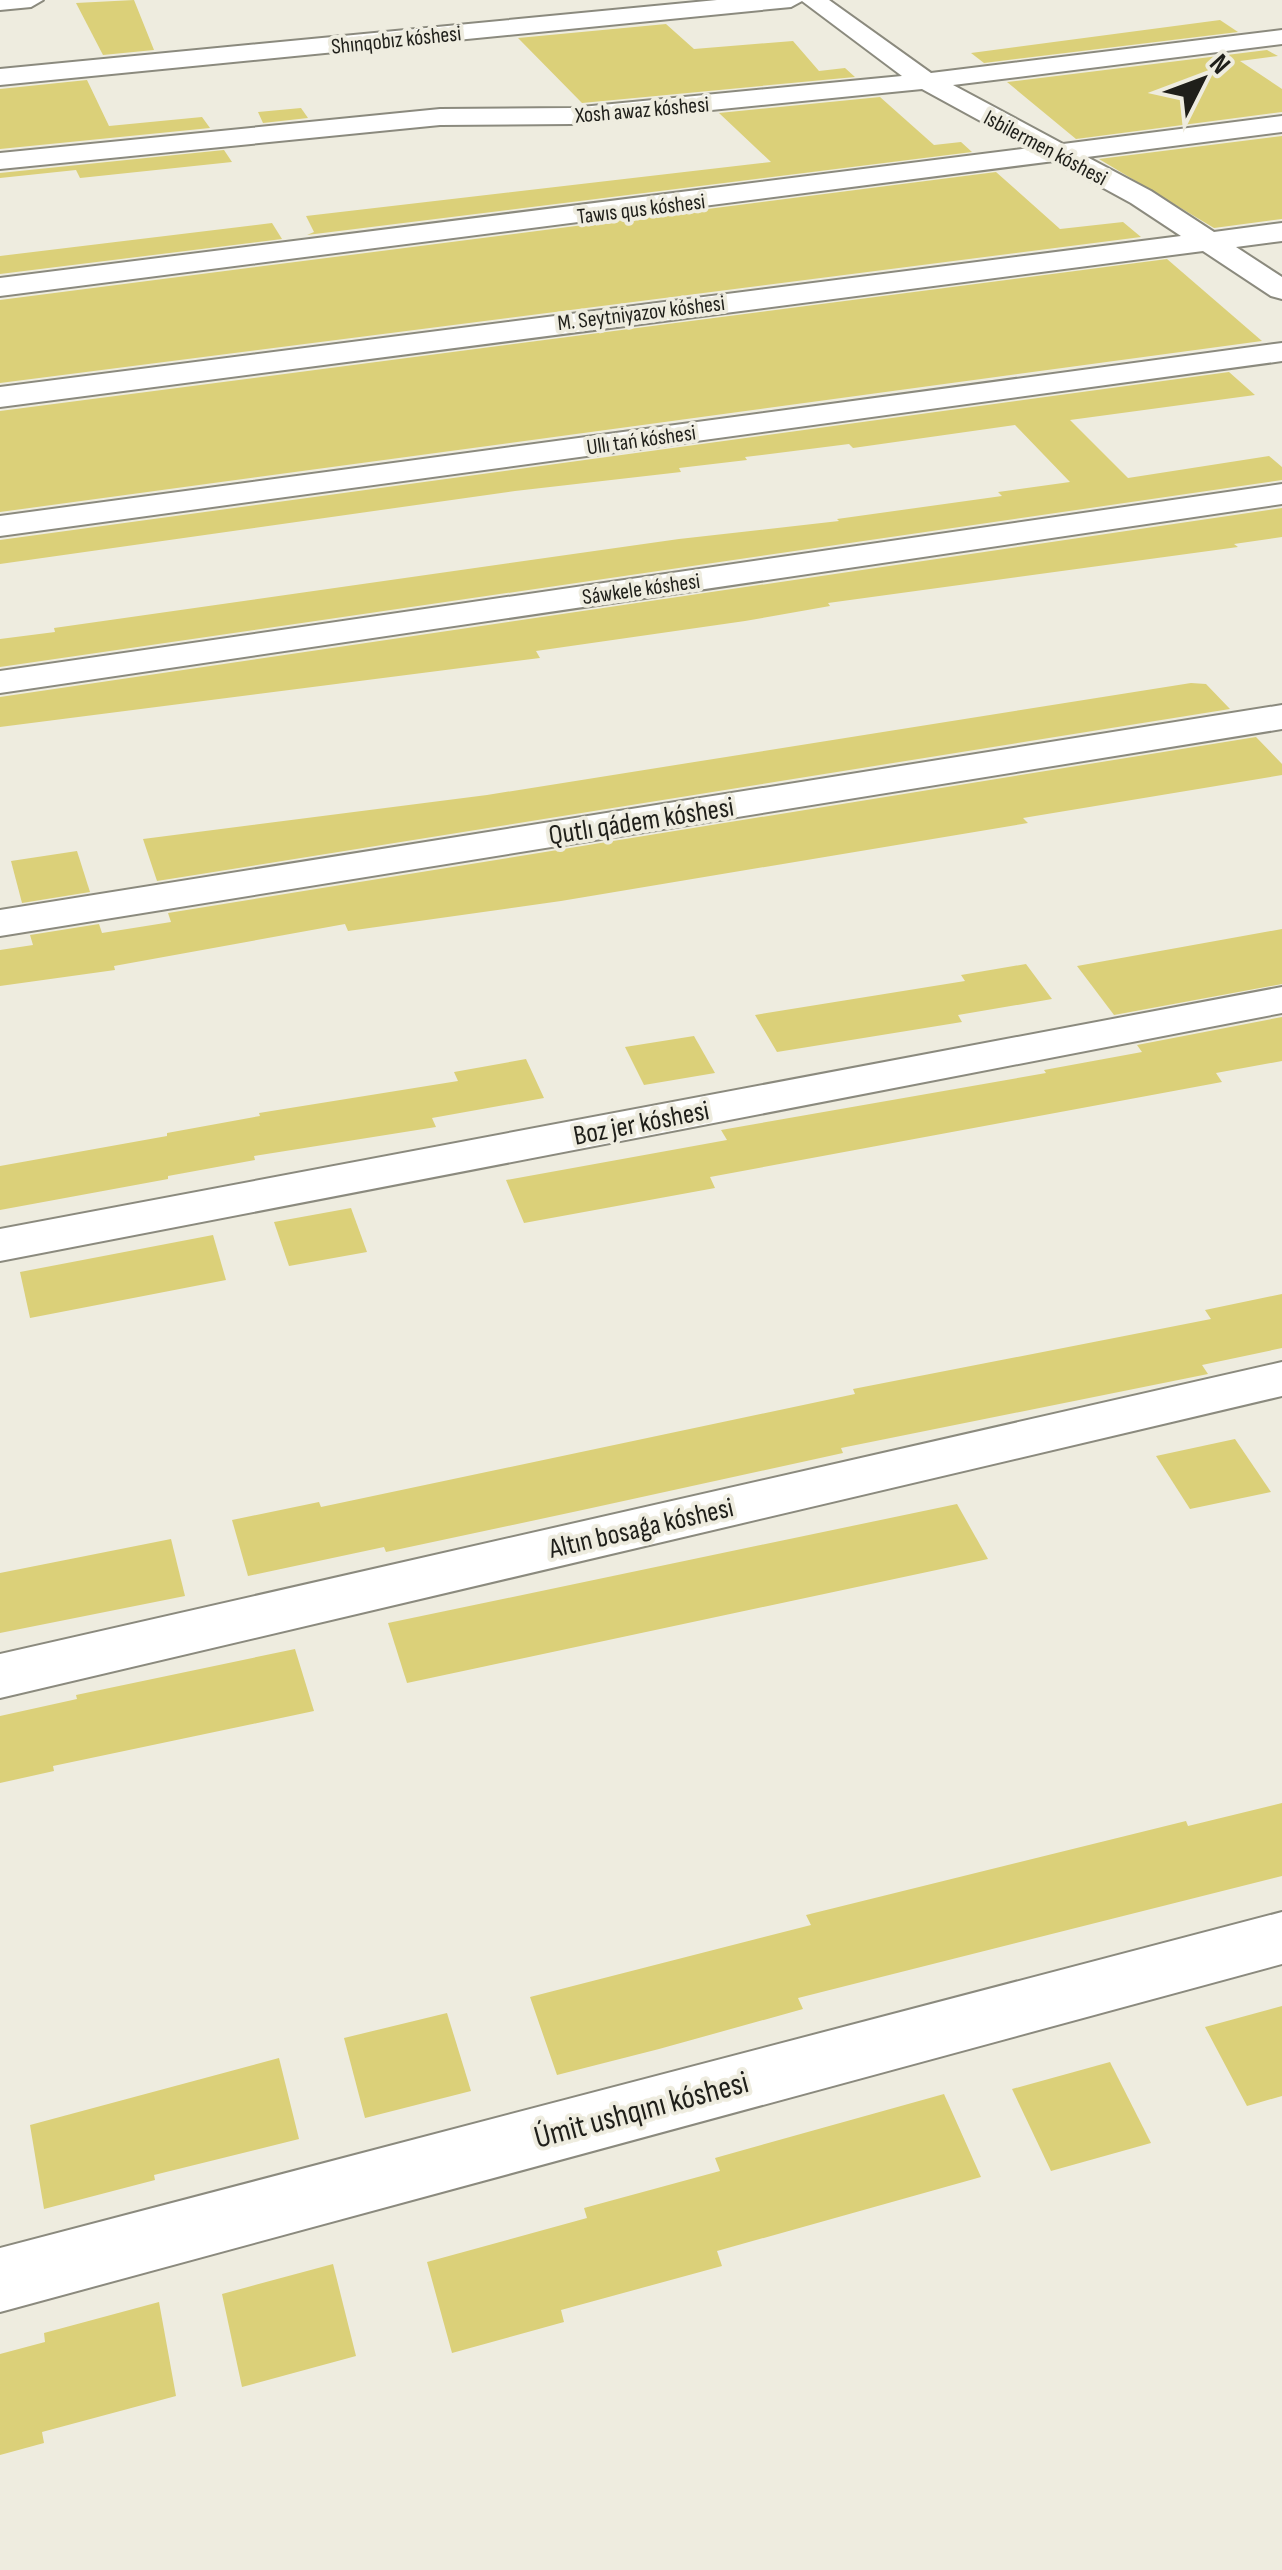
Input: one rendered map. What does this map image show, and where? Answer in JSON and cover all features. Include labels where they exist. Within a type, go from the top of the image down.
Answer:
[{"type":"street","points":[[0,2],[31,0]]},
{"type":"street","name":"Shınqobız kóshesi","points":[[0,78],[791,0]]},
{"type":"street","name":"Isbilermen kóshesi","points":[[813,0],[926,81],[1141,197],[1282,290]]},
{"type":"street","name":"Xosh awaz kóshesi","points":[[0,161],[440,117],[571,116],[926,81],[1282,37]]},
{"type":"street","name":"Tawıs qus kóshesi","points":[[0,287],[1282,124]]},
{"type":"street","name":"M. Seytniyazov kóshesi","points":[[0,397],[1282,232]]},
{"type":"street","name":"Ullı tań kóshesi","points":[[0,526],[1282,352]]},
{"type":"street","name":"Sáwkele kóshesi","points":[[0,682],[1282,494]]},
{"type":"street","name":"Qutlı qádem kóshesi","points":[[0,923],[1282,717]]},
{"type":"street","name":"Boz jer kóshesi","points":[[0,1245],[1282,1000]]},
{"type":"street","name":"Altın bosaǵa kóshesi","points":[[0,1676],[1282,1379]]},
{"type":"street","name":"Úmit ushqını kóshesi","points":[[0,2280],[1282,1938]]},
{"type":"building","points":[[134,0],[154,50],[103,55],[76,3]]},
{"type":"building","points":[[1220,20],[1238,32],[984,63],[971,53]]},
{"type":"building","points":[[666,24],[694,49],[793,41],[819,71],[845,68],[855,77],[582,103],[518,38]]},
{"type":"building","points":[[1267,50],[1278,56],[1240,61],[1282,89],[1282,112],[1076,139],[1007,82]]},
{"type":"building","points":[[87,80],[109,126],[202,117],[210,128],[0,149],[0,89]]},
{"type":"building","points":[[880,97],[934,145],[961,142],[972,152],[307,235],[314,232],[306,216],[771,162],[719,113]]},
{"type":"building","points":[[301,108],[308,118],[263,123],[258,112]]},
{"type":"building","points":[[1282,136],[1282,219],[1214,228],[1099,159]]},
{"type":"building","points":[[224,150],[232,162],[80,178],[76,170],[0,178],[0,173]]},
{"type":"building","points":[[996,172],[1060,229],[1123,222],[1141,237],[0,383],[0,300]]},
{"type":"building","points":[[272,223],[282,239],[0,274],[0,256]]},
{"type":"building","points":[[1167,259],[1262,341],[0,512],[0,411]]},
{"type":"building","points":[[1229,372],[1255,395],[1070,420],[1128,478],[1269,456],[1282,467],[1282,480],[0,667],[0,639],[55,632],[54,628],[679,539],[839,521],[1070,482],[1015,425],[853,448],[849,444],[745,457],[747,460],[679,468],[681,472],[515,491],[0,564],[0,540]]},
{"type":"building","points":[[1282,508],[1282,537],[1234,544],[1238,547],[828,603],[830,606],[745,621],[536,651],[540,658],[0,727],[0,697]]},
{"type":"building","points":[[1191,683],[1206,684],[1230,709],[157,881],[143,839],[487,795]]},
{"type":"building","points":[[1256,737],[1282,764],[1282,775],[1023,818],[1028,823],[561,901],[348,931],[345,924],[114,966],[115,970],[0,986],[0,950],[33,945],[30,935],[99,924],[102,933],[171,922],[168,913]]},
{"type":"building","points":[[77,851],[90,892],[22,903],[11,861]]},
{"type":"building","points":[[1282,929],[1282,984],[1114,1015],[1077,966]]},
{"type":"building","points":[[1026,964],[1052,999],[958,1015],[962,1022],[777,1052],[755,1015],[965,981],[961,975]]},
{"type":"building","points":[[1282,1017],[1282,1061],[1216,1073],[1222,1082],[710,1177],[715,1188],[524,1223],[506,1180],[727,1140],[721,1130],[1046,1073],[1044,1070],[1142,1052],[1137,1045]]},
{"type":"building","points":[[694,1036],[715,1073],[644,1085],[625,1047]]},
{"type":"building","points":[[526,1059],[544,1098],[432,1118],[436,1127],[254,1156],[255,1160],[168,1179],[0,1210],[0,1166],[167,1136],[260,1116],[259,1113],[458,1081],[454,1072]]},
{"type":"building","points":[[351,1208],[367,1252],[289,1266],[274,1222]]},
{"type":"building","points":[[213,1235],[226,1280],[30,1318],[20,1272]]},
{"type":"building","points":[[1282,1294],[1282,1348],[1202,1365],[1208,1374],[841,1448],[843,1453],[587,1509],[386,1552],[384,1547],[248,1576],[232,1520],[319,1502],[321,1507],[855,1394],[853,1389],[1211,1319],[1205,1310]]},
{"type":"building","points":[[1235,1439],[1271,1492],[1190,1509],[1156,1456]]},
{"type":"building","points":[[957,1504],[988,1559],[407,1683],[388,1623]]},
{"type":"building","points":[[171,1539],[185,1596],[0,1633],[0,1573]]},
{"type":"building","points":[[295,1649],[314,1711],[53,1766],[54,1771],[0,1783],[0,1716],[77,1699],[76,1695]]},
{"type":"building","points":[[1282,1803],[1282,1876],[798,1998],[803,2009],[659,2049],[557,2075],[530,1997],[811,1925],[806,1915],[1186,1821],[1188,1826]]},
{"type":"building","points":[[1282,2006],[1282,2096],[1247,2106],[1205,2027]]},
{"type":"building","points":[[447,2013],[471,2091],[365,2118],[344,2038]]},
{"type":"building","points":[[279,2058],[299,2139],[154,2175],[155,2180],[44,2209],[30,2125]]},
{"type":"building","points":[[1110,2062],[1151,2143],[1051,2171],[1012,2089]]},
{"type":"building","points":[[944,2094],[981,2177],[717,2251],[722,2266],[561,2310],[564,2322],[452,2353],[427,2262],[587,2218],[584,2208],[720,2171],[715,2158]]},
{"type":"building","points":[[333,2264],[356,2356],[242,2387],[222,2294]]},
{"type":"building","points":[[159,2302],[176,2396],[42,2432],[44,2443],[0,2455],[0,2354],[45,2342],[44,2333]]}]
